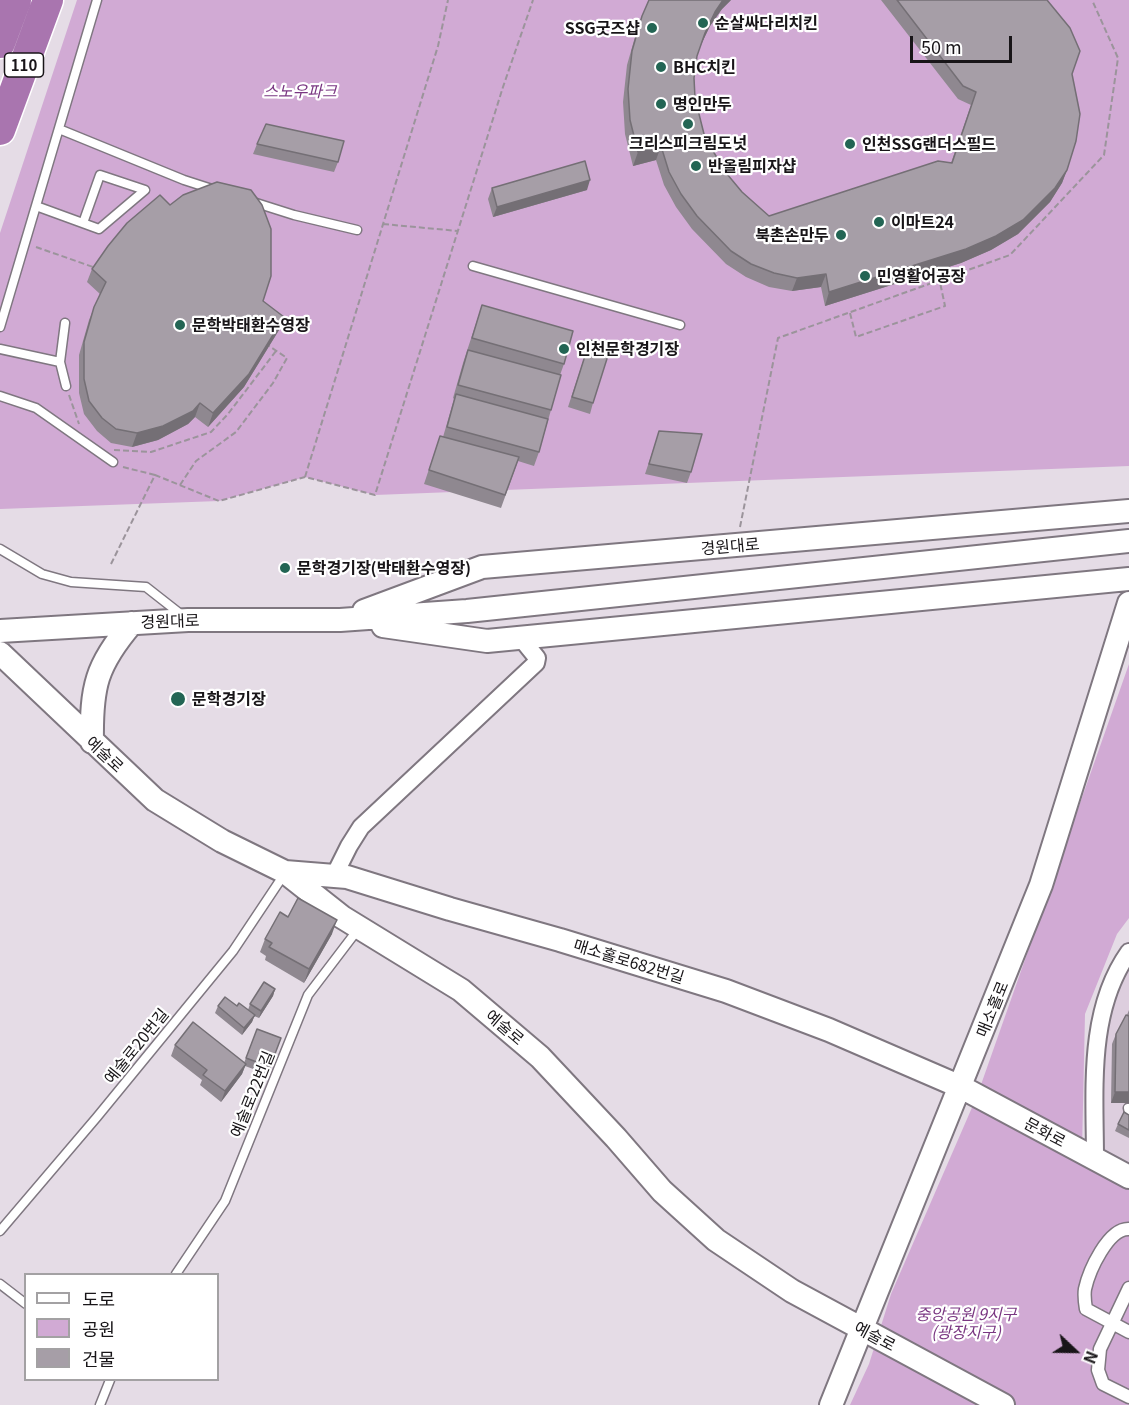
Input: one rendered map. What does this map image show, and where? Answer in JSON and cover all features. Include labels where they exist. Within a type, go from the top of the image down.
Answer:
[{"type":"highway","name":"110","points":[[0,43],[16,0]]},
{"type":"highway","name":"110","points":[[0,130],[48,0]]},
{"type":"main road","name":"경원대로","points":[[340,620],[482,567],[1129,511]]},
{"type":"main road","name":"경원대로","points":[[0,631],[188,620],[340,620],[467,611],[1129,541]]},
{"type":"main road","name":"경원대로","points":[[340,620],[486,641],[1129,579]]},
{"type":"main road","name":"매소홀로","points":[[831,1405],[1041,885],[1129,603]]},
{"type":"main road","points":[[92,742],[91,709],[100,672],[112,646],[132,623]]},
{"type":"main road","name":"예술로","points":[[0,653],[155,800],[222,841],[285,872],[342,917],[461,990],[540,1057],[662,1191],[716,1240],[792,1291],[1003,1405]]},
{"type":"main road","name":"매소홀로682번길","points":[[285,872],[347,878],[726,991],[829,1030],[961,1087]]},
{"type":"main road","name":"문화로","points":[[961,1087],[1129,1177]]},
{"type":"street","points":[[334,876],[361,827],[536,663],[537,658],[520,637]]},
{"type":"street","points":[[1095,1159],[1095,1066],[1104,1005],[1120,965],[1129,952]]},
{"type":"street","points":[[1129,1229],[1123,1229],[1107,1240],[1094,1265],[1085,1290],[1086,1309],[1129,1332]]},
{"type":"street","points":[[1129,1288],[1100,1349],[1098,1370],[1103,1384],[1129,1396]]},
{"type":"lane","points":[[0,327],[96,0]]},
{"type":"lane","points":[[59,129],[184,180],[228,194]]},
{"type":"lane","points":[[36,206],[99,229],[145,190],[100,175],[83,223]]},
{"type":"lane","points":[[239,197],[294,215],[357,231]]},
{"type":"lane","points":[[473,266],[680,325]]},
{"type":"lane","points":[[64,323],[60,362],[66,386]]},
{"type":"lane","points":[[0,349],[60,362]]},
{"type":"lane","points":[[0,396],[36,408],[113,462]]},
{"type":"lane","points":[[0,549],[42,574],[71,582],[146,587],[188,620]]},
{"type":"lane","name":"예술로20번길","points":[[0,1231],[97,1117],[232,951],[285,872]]},
{"type":"lane","name":"예술로22번길","points":[[177,1273],[225,1201],[308,995],[360,927]]},
{"type":"lane","points":[[0,1284],[24,1302]]},
{"type":"lane","points":[[100,1405],[110,1381]]},
{"type":"path","points":[[305,477],[438,46],[448,0]]},
{"type":"path","points":[[113,462],[124,468],[155,475],[219,501],[305,477],[375,495],[503,87],[533,0]]},
{"type":"path","points":[[736,545],[778,338],[1010,255],[1104,155],[1118,58],[1092,0]]},
{"type":"path","points":[[383,224],[458,231]]},
{"type":"path","points":[[25,243],[97,268]]},
{"type":"path","points":[[850,313],[856,337],[945,306],[937,270]]},
{"type":"path","points":[[180,485],[196,461],[236,432],[273,383],[287,358],[269,346]]},
{"type":"path","points":[[110,450],[151,452],[211,432],[228,414],[276,351]]},
{"type":"path","points":[[66,386],[78,423],[86,429]]},
{"type":"path","points":[[111,564],[155,475]]},
{"type":"shaded area","points":[[1129,952],[1129,1177],[1095,1159],[1095,1066]]},
{"type":"green space","name":"인천문학경기장","points":[[77,0],[1129,0],[1129,466],[375,495],[305,477],[219,501],[0,509],[0,233]]},
{"type":"green space","name":"중앙공원 9지구 (광장지구)","points":[[1129,664],[1129,918],[1117,934],[1085,1014],[1082,1151],[1129,1177],[1129,1405],[850,1405],[869,1364],[891,1294],[977,1096]]},
{"type":"building","points":[[649,0],[723,0],[705,33],[697,56],[694,78],[695,98],[705,138],[727,174],[742,192],[769,216],[938,161],[952,163],[976,92],[963,86],[897,0],[1047,0],[1070,28],[1080,51],[1072,74],[1080,114],[1076,141],[1067,170],[1055,188],[1023,220],[996,236],[966,249],[829,292],[826,274],[797,278],[774,273],[751,264],[731,251],[697,216],[669,172],[661,146],[638,152],[630,120],[628,89],[632,51]]},
{"type":"building","points":[[266,124],[344,141],[338,162],[257,144]]},
{"type":"building","points":[[585,161],[590,180],[497,207],[492,188]]},
{"type":"building","name":"문학박태환수영장","points":[[217,182],[251,190],[262,205],[271,229],[271,276],[263,301],[284,317],[249,374],[213,413],[200,403],[193,411],[163,426],[137,433],[116,429],[102,418],[89,401],[84,379],[84,342],[94,307],[106,282],[92,269],[127,223],[160,195],[170,205],[183,195]]},
{"type":"building","points":[[482,305],[573,331],[564,364],[472,338]]},
{"type":"building","points":[[590,340],[611,346],[593,403],[572,397]]},
{"type":"building","points":[[468,350],[561,375],[551,410],[458,385]]},
{"type":"building","points":[[456,394],[548,419],[539,452],[447,427]]},
{"type":"building","points":[[659,431],[702,434],[691,472],[649,464]]},
{"type":"building","points":[[440,436],[519,457],[505,495],[429,470]]},
{"type":"building","points":[[298,898],[337,920],[309,969],[269,947],[272,943],[265,939],[280,912],[288,917]]},
{"type":"building","points":[[264,982],[275,989],[261,1011],[250,1004]]},
{"type":"building","points":[[225,997],[237,1006],[239,1003],[255,1015],[244,1028],[218,1006]]},
{"type":"building","points":[[1126,1015],[1129,1016],[1129,1092],[1115,1092],[1116,1034]]},
{"type":"building","points":[[193,1022],[246,1064],[225,1091],[203,1075],[207,1070],[175,1045]]},
{"type":"building","points":[[257,1029],[281,1038],[270,1067],[246,1058]]},
{"type":"building","points":[[1124,1112],[1129,1115],[1129,1130],[1118,1124]]},
{"type":"place","name":"순살싸다리치킨","points":[[703,23]]},
{"type":"place","name":"SSG굿즈샵","points":[[652,28]]},
{"type":"place","name":"BHC치킨","points":[[661,67]]},
{"type":"place","name":"명인만두","points":[[661,104]]},
{"type":"place","name":"크리스피크림도넛","points":[[688,124]]},
{"type":"place","name":"인천SSG랜더스필드","points":[[850,144]]},
{"type":"place","name":"반올림피자샵","points":[[696,166]]},
{"type":"place","name":"이마트24","points":[[879,222]]},
{"type":"place","name":"북촌손만두","points":[[841,235]]},
{"type":"place","name":"민영활어공장","points":[[865,276]]},
{"type":"place","name":"문학박태환수영장","points":[[180,325]]},
{"type":"place","name":"인천문학경기장","points":[[564,349]]},
{"type":"place","name":"문학경기장(박태환수영장)","points":[[285,568]]},
{"type":"place","name":"문학경기장","points":[[178,699]]},
{"type":"park label","name":"스노우파크","points":[[300,91]]}]
